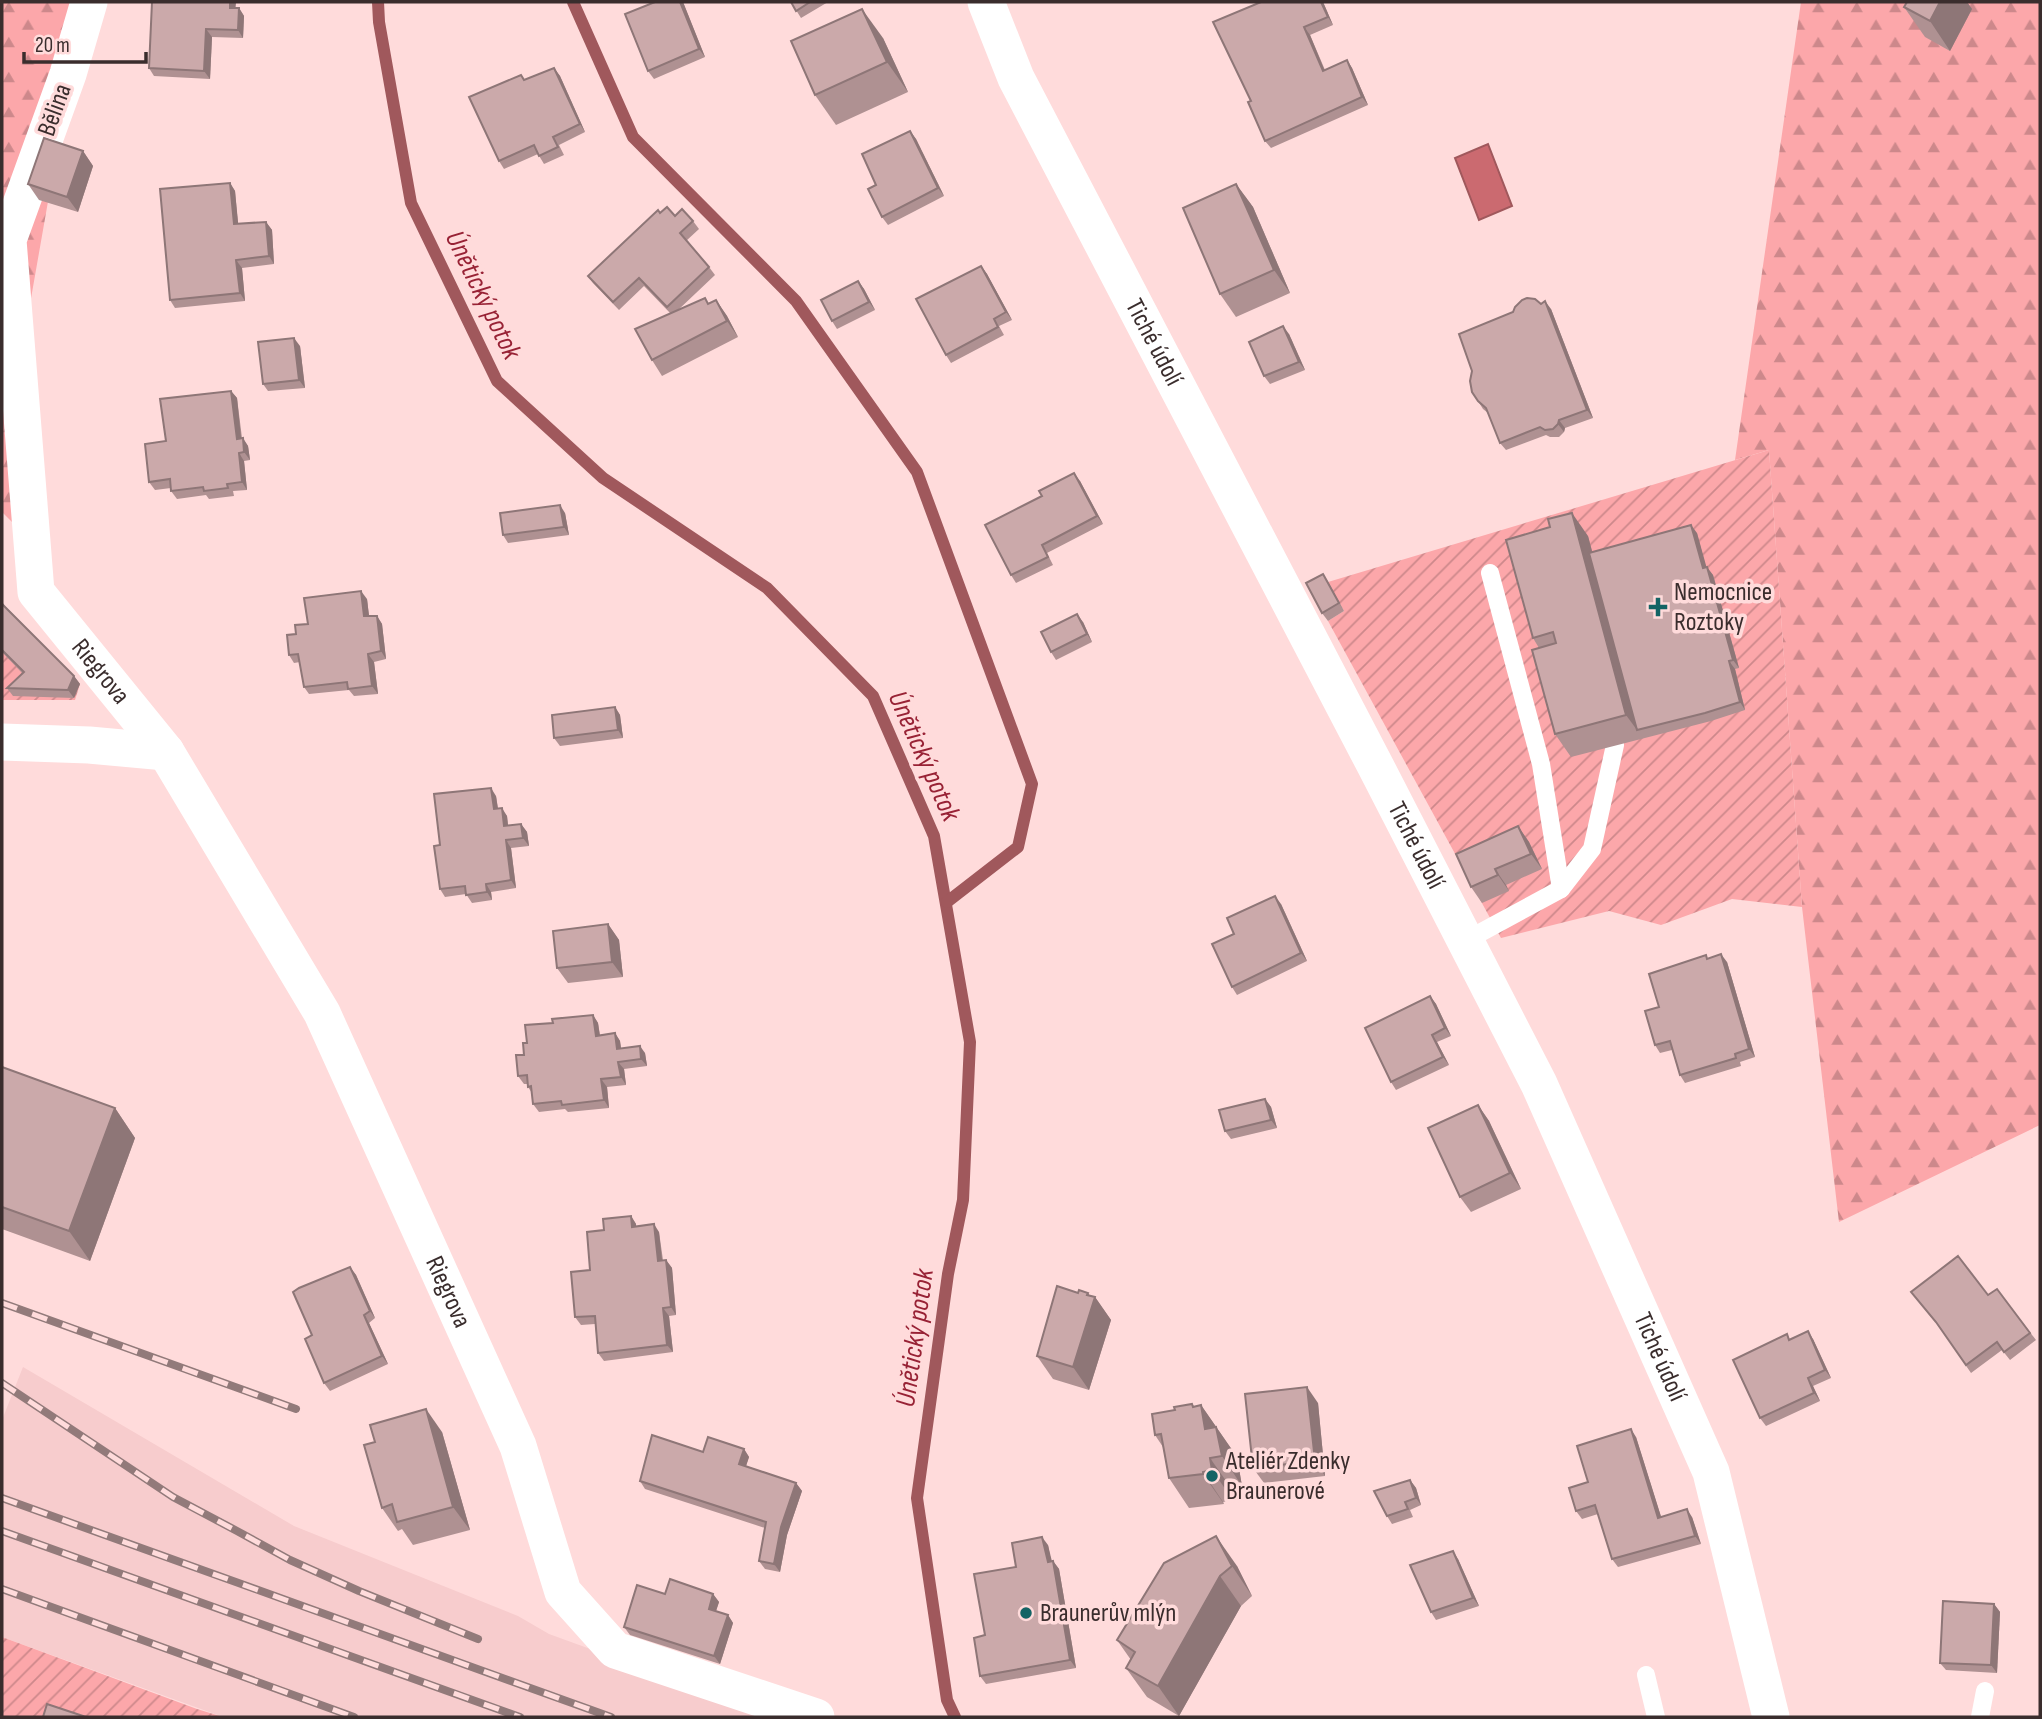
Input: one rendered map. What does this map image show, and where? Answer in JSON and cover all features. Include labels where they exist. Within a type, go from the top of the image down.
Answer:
[{"type":"street","name":"Bělina","points":[[36,592],[8,240],[68,74],[89,2]]},
{"type":"street","name":"Tiché údolí","points":[[986,2],[1016,78],[1539,1084],[1712,1472],[1772,1717]]},
{"type":"street","name":"Riegrova","points":[[36,592],[166,752],[322,1013],[518,1446],[563,1592],[615,1650],[816,1717]]},
{"type":"street","name":"Riegrova","points":[[2,742],[166,752]]},
{"type":"lane","points":[[1490,573],[1541,764],[1561,889]]},
{"type":"lane","points":[[1465,941],[1561,889],[1591,849],[1615,745]]},
{"type":"lane","points":[[1646,1675],[1657,1717]]},
{"type":"lane","points":[[1980,1717],[1985,1691]]},
{"type":"shaded area","points":[[1488,144],[1512,206],[1479,220],[1455,158]]},
{"type":"shaded area","points":[[23,1367],[294,1526],[518,1616],[549,1634],[777,1717],[223,1717],[2,1637],[2,1420]]},
{"type":"green space","points":[[2,2],[83,2],[13,401],[24,534],[2,512]]},
{"type":"green space","points":[[1801,2],[2040,2],[2040,1125],[1839,1222],[1802,907],[1769,450],[1735,460]]},
{"type":"green space","points":[[1769,450],[1802,907],[1732,899],[1661,925],[1609,911],[1501,938],[1328,621],[1344,611],[1328,582]]},
{"type":"green space","points":[[2,604],[80,684],[75,700],[2,700]]},
{"type":"green space","points":[[2,1637],[197,1709],[223,1717],[2,1717]]},
{"type":"building","points":[[152,2],[230,2],[230,8],[239,8],[238,30],[206,29],[204,71],[149,68]]},
{"type":"building","points":[[655,2],[680,2],[699,49],[648,71],[625,14]]},
{"type":"building","points":[[791,2],[810,2],[796,11]]},
{"type":"building","points":[[1261,2],[1321,2],[1328,17],[1304,27],[1323,71],[1347,60],[1362,97],[1265,141],[1248,102],[1251,101],[1213,22]]},
{"type":"building","points":[[1907,2],[1940,2],[1930,21],[1904,7]]},
{"type":"building","points":[[862,9],[887,62],[815,95],[791,41]]},
{"type":"building","points":[[554,68],[580,124],[553,137],[558,147],[539,156],[534,145],[499,161],[469,97],[521,75],[524,80]]},
{"type":"building","points":[[910,131],[938,188],[882,217],[868,189],[876,185],[862,154]]},
{"type":"building","points":[[44,138],[83,151],[67,197],[28,184]]},
{"type":"building","points":[[230,183],[234,224],[266,222],[269,256],[236,260],[240,293],[170,300],[160,189]]},
{"type":"building","points":[[1236,184],[1274,270],[1220,294],[1183,208]]},
{"type":"building","points":[[667,207],[675,216],[682,209],[693,221],[680,233],[709,267],[667,307],[639,278],[613,302],[588,276],[658,210],[660,213]]},
{"type":"building","points":[[981,266],[1006,312],[994,319],[998,327],[946,355],[916,299]]},
{"type":"building","points":[[858,281],[869,302],[832,321],[821,300]]},
{"type":"building","points":[[705,298],[708,304],[716,300],[727,321],[652,360],[635,329]]},
{"type":"building","points":[[1535,299],[1541,304],[1545,301],[1587,410],[1559,420],[1553,429],[1545,430],[1540,427],[1500,443],[1486,408],[1472,392],[1472,371],[1459,334],[1513,312],[1522,300]]},
{"type":"building","points":[[1283,326],[1299,362],[1264,376],[1249,342]]},
{"type":"building","points":[[294,338],[299,380],[263,384],[258,342]]},
{"type":"building","points":[[231,391],[237,439],[243,438],[244,452],[239,453],[242,482],[227,484],[228,488],[204,491],[203,487],[171,491],[170,479],[149,482],[145,444],[166,441],[160,399]]},
{"type":"building","points":[[1074,473],[1097,516],[1042,545],[1048,557],[1011,575],[985,525],[1042,496],[1039,491]]},
{"type":"building","points":[[560,505],[564,527],[503,535],[500,513]]},
{"type":"building","points":[[1572,513],[1626,715],[1555,734],[1532,650],[1556,643],[1553,632],[1533,638],[1506,540],[1550,527],[1548,519]]},
{"type":"building","points":[[1691,525],[1703,568],[1707,567],[1733,660],[1729,661],[1740,702],[1637,730],[1589,553]]},
{"type":"building","points":[[1323,574],[1339,603],[1322,613],[1306,583]]},
{"type":"building","points":[[361,591],[364,616],[377,616],[381,651],[368,654],[372,686],[348,689],[347,682],[304,687],[298,654],[289,655],[287,635],[296,634],[295,625],[308,624],[304,598]]},
{"type":"building","points":[[2,604],[74,676],[68,690],[7,688],[24,672],[2,650]]},
{"type":"building","points":[[1077,614],[1087,634],[1051,652],[1041,632]]},
{"type":"building","points":[[615,707],[618,730],[554,738],[552,715]]},
{"type":"building","points":[[491,788],[494,809],[502,808],[504,826],[521,824],[523,838],[506,840],[511,880],[486,884],[487,892],[466,895],[465,886],[440,889],[434,846],[440,845],[434,794]]},
{"type":"building","points":[[1518,826],[1531,854],[1495,869],[1498,875],[1471,887],[1456,854]]},
{"type":"building","points":[[1275,896],[1301,953],[1232,987],[1212,944],[1234,934],[1227,918]]},
{"type":"building","points":[[608,924],[612,962],[557,968],[553,931]]},
{"type":"building","points":[[1721,954],[1749,1049],[1735,1054],[1736,1058],[1680,1075],[1670,1041],[1655,1045],[1645,1011],[1659,1007],[1649,974],[1706,955],[1707,959]]},
{"type":"building","points":[[1430,996],[1445,1028],[1432,1035],[1443,1057],[1391,1082],[1365,1028]]},
{"type":"building","points":[[593,1015],[596,1036],[615,1033],[617,1049],[640,1046],[641,1059],[618,1062],[621,1077],[601,1079],[604,1100],[562,1105],[561,1101],[533,1104],[527,1075],[518,1076],[516,1055],[524,1055],[523,1043],[527,1043],[525,1025]]},
{"type":"building","points":[[2,1067],[115,1108],[69,1231],[2,1207]]},
{"type":"building","points":[[1265,1099],[1271,1120],[1225,1131],[1219,1110]]},
{"type":"building","points":[[1478,1105],[1510,1173],[1460,1197],[1428,1128]]},
{"type":"building","points":[[631,1216],[632,1227],[654,1224],[658,1261],[666,1260],[671,1307],[663,1308],[667,1345],[598,1353],[595,1316],[575,1317],[571,1272],[590,1270],[587,1232],[604,1230],[603,1219]]},
{"type":"building","points":[[1958,1256],[1988,1295],[1997,1289],[2030,1333],[2004,1352],[1997,1342],[1966,1365],[1911,1292]]},
{"type":"building","points":[[350,1267],[370,1311],[364,1315],[382,1356],[324,1383],[305,1339],[312,1335],[293,1292]]},
{"type":"building","points":[[1057,1286],[1078,1293],[1079,1290],[1095,1297],[1073,1367],[1037,1356]]},
{"type":"building","points":[[1808,1331],[1825,1370],[1808,1378],[1814,1393],[1760,1418],[1733,1360],[1787,1334],[1789,1340]]},
{"type":"building","points":[[1307,1387],[1315,1461],[1253,1468],[1245,1394]]},
{"type":"building","points":[[1192,1404],[1193,1407],[1201,1405],[1205,1429],[1216,1427],[1222,1456],[1210,1458],[1212,1470],[1203,1474],[1169,1478],[1161,1434],[1155,1435],[1152,1414]]},
{"type":"building","points":[[426,1409],[453,1507],[397,1522],[392,1504],[382,1508],[364,1445],[375,1442],[370,1425]]},
{"type":"building","points":[[1631,1429],[1658,1518],[1687,1509],[1695,1536],[1612,1559],[1595,1505],[1576,1511],[1569,1488],[1588,1482],[1577,1446]]},
{"type":"building","points":[[652,1435],[703,1452],[708,1437],[744,1449],[739,1464],[796,1483],[781,1527],[774,1564],[759,1561],[766,1522],[640,1481]]},
{"type":"building","points":[[1410,1480],[1416,1498],[1405,1502],[1408,1509],[1387,1516],[1374,1491]]},
{"type":"building","points":[[1216,1536],[1232,1566],[1220,1576],[1158,1686],[1126,1668],[1135,1652],[1117,1640],[1164,1563]]},
{"type":"building","name":"Braunerův mlýn","points":[[1042,1537],[1048,1562],[1053,1561],[1070,1660],[980,1676],[974,1638],[985,1635],[974,1574],[1016,1567],[1012,1543]]},
{"type":"building","points":[[1453,1551],[1473,1598],[1431,1612],[1410,1565]]},
{"type":"building","points":[[670,1579],[713,1594],[709,1609],[728,1615],[714,1656],[624,1627],[637,1585],[665,1594]]},
{"type":"building","points":[[1943,1601],[1994,1604],[1991,1665],[1940,1663]]},
{"type":"building","points":[[47,1704],[86,1717],[43,1717]]},
{"type":"waterway","name":"Únětický potok","points":[[378,2],[379,22],[411,203],[497,381],[603,478],[767,588],[873,696],[934,836],[970,1042],[963,1200],[948,1274],[917,1498],[947,1700],[955,1717]]},
{"type":"waterway","points":[[573,2],[633,137],[796,301],[917,472],[1032,784],[1018,847],[947,902]]},
{"type":"railway","points":[[2,1303],[296,1409]]},
{"type":"railway","points":[[2,1383],[173,1497],[290,1560],[478,1639]]},
{"type":"railway","points":[[2,1498],[611,1717]]},
{"type":"railway","points":[[2,1531],[520,1717]]},
{"type":"railway","points":[[2,1589],[354,1717]]},
{"type":"place","name":"Nemocnice Roztoky","points":[[1658,607]]},
{"type":"place","name":"Ateliér Zdenky Braunerové","points":[[1212,1476]]},
{"type":"place","name":"Braunerův mlýn","points":[[1026,1613]]}]
